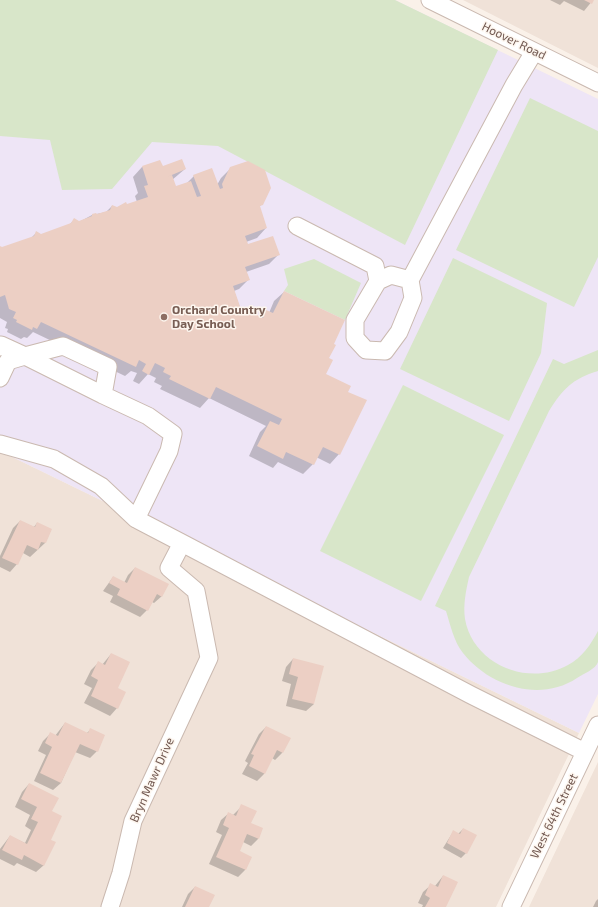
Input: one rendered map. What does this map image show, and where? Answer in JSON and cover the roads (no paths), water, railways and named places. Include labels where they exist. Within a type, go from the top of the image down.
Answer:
[{"type":"street","name":"Hoover Road","points":[[430,0],[598,83]]},
{"type":"street","points":[[410,280],[391,275],[378,281],[355,320],[355,338],[366,350],[385,350],[399,332],[413,298],[410,280],[514,85],[534,52]]},
{"type":"street","points":[[297,226],[375,266],[378,281]]},
{"type":"street","points":[[0,346],[25,356],[148,416],[173,434],[170,451],[136,519]]},
{"type":"street","points":[[0,378],[8,361],[63,346],[108,367],[103,395]]},
{"type":"street","points":[[0,444],[54,459],[101,486],[136,519],[471,695],[585,752]]},
{"type":"street","name":"Bryn Mawr Drive","points":[[110,907],[121,873],[132,821],[209,658],[196,591],[169,568],[182,543]]},
{"type":"street","name":"West 64th Street","points":[[511,907],[598,725]]},
{"type":"place","name":"Orchard Country Day School","points":[[164,317]]}]
